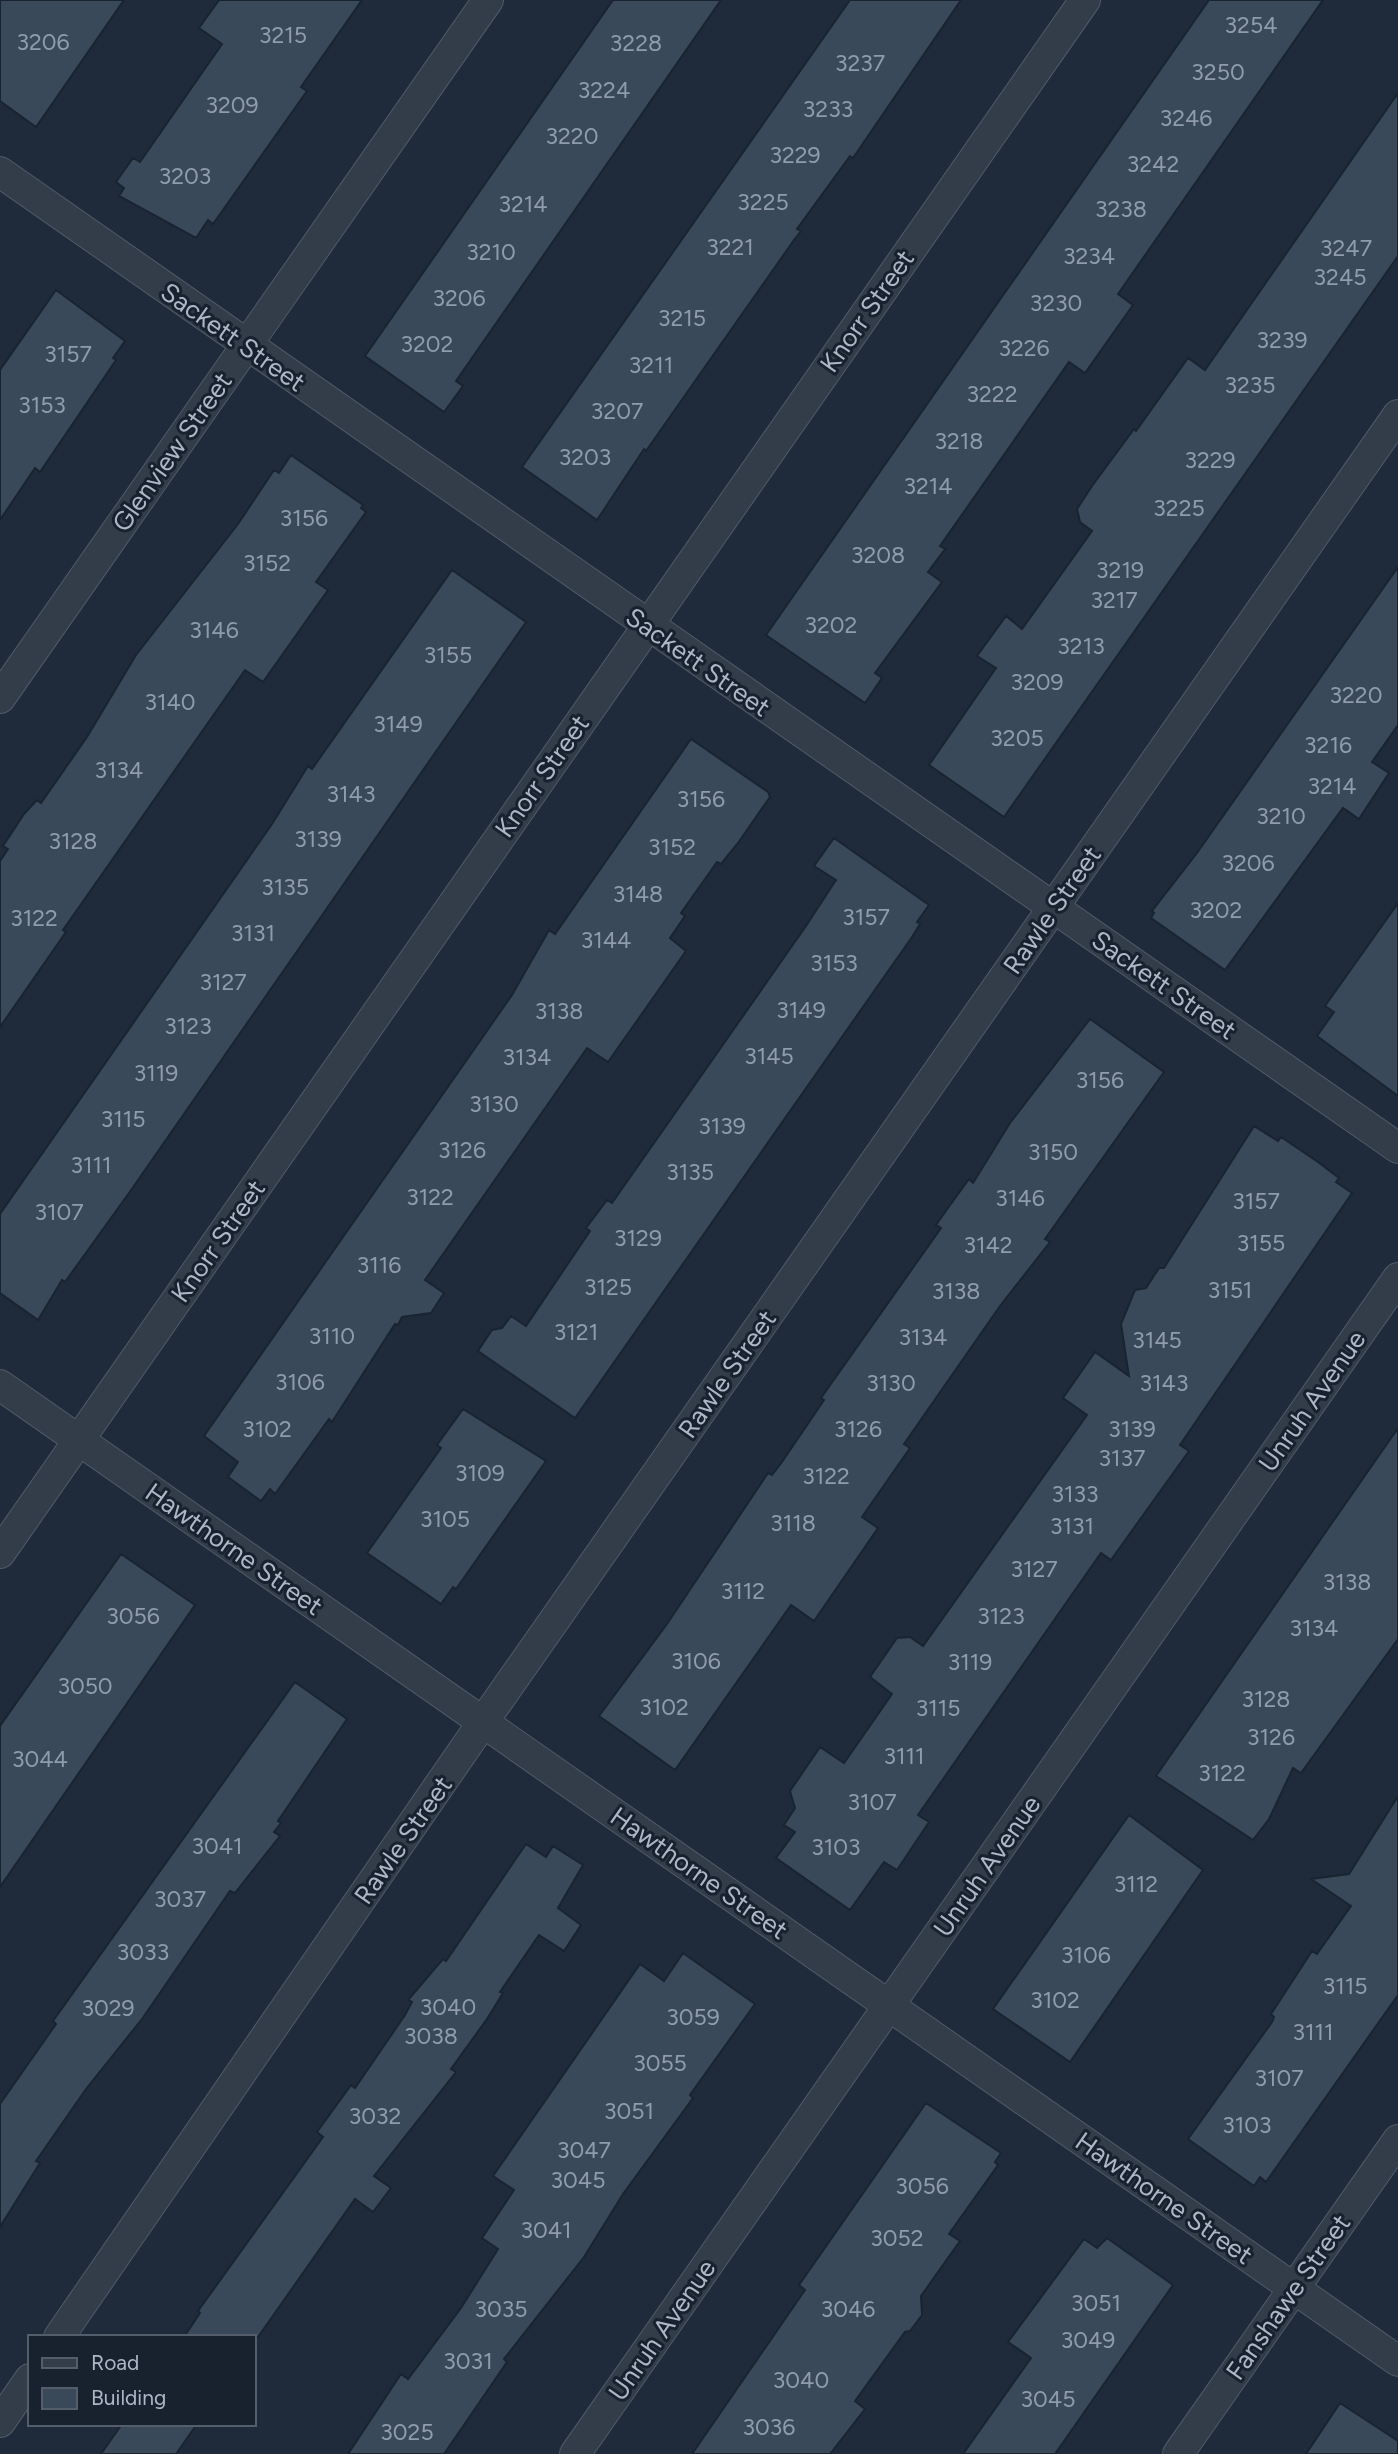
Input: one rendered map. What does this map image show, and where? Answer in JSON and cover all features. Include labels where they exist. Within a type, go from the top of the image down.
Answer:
[{"type":"street","name":"Glenview Street","points":[[0,698],[488,0]]},
{"type":"street","name":"Knorr Street","points":[[0,1553],[1085,0]]},
{"type":"street","name":"Sackett Street","points":[[0,172],[647,627],[1398,1148]]},
{"type":"street","name":"Rawle Street","points":[[60,2335],[483,1723],[1398,415]]},
{"type":"street","name":"Unruh Avenue","points":[[575,2454],[1398,1278]]},
{"type":"street","name":"Hawthorne Street","points":[[0,1385],[1398,2361]]},
{"type":"street","name":"Fanshawe Street","points":[[1178,2454],[1398,2140]]},
{"type":"street","points":[[0,2422],[28,2382]]},
{"type":"building","points":[[0,0],[124,0],[36,127],[0,101]]},
{"type":"building","points":[[219,0],[362,0],[301,87],[307,91],[213,224],[208,220],[196,238],[119,196],[124,188],[116,182],[133,158],[140,162],[222,44],[199,28]]},
{"type":"building","points":[[613,0],[721,0],[456,381],[463,386],[444,412],[365,356]]},
{"type":"building","points":[[850,0],[961,0],[853,158],[850,156],[797,229],[801,231],[646,451],[644,449],[597,520],[522,467]]},
{"type":"building","points":[[1209,0],[1323,0],[1118,294],[1133,305],[1085,373],[1069,362],[940,546],[945,549],[928,572],[942,582],[875,673],[882,678],[865,703],[766,635]]},
{"type":"building","points":[[1398,93],[1398,256],[1004,817],[929,765],[996,668],[977,656],[1006,616],[1022,629],[1092,531],[1080,522],[1077,509],[1092,486],[1134,429],[1136,431],[1188,358],[1205,370]]},
{"type":"building","points":[[56,290],[125,341],[113,358],[116,360],[40,472],[35,468],[0,520],[0,370]]},
{"type":"building","points":[[291,455],[363,505],[361,508],[366,512],[316,582],[328,590],[263,682],[245,670],[63,930],[66,932],[0,1027],[0,861],[8,849],[3,846],[24,814],[37,800],[41,803],[87,737],[136,655],[238,524],[274,470],[279,473]]},
{"type":"building","points":[[1398,567],[1398,725],[1372,762],[1389,773],[1359,819],[1343,808],[1225,970],[1151,918],[1154,913],[1152,911],[1197,853]]},
{"type":"building","points":[[452,570],[526,622],[129,1193],[65,1282],[62,1280],[38,1320],[0,1293],[0,1214],[272,824],[308,766],[312,769]]},
{"type":"building","points":[[691,739],[768,792],[770,797],[738,843],[721,864],[717,862],[681,913],[685,916],[670,938],[686,951],[608,1062],[587,1048],[425,1280],[444,1293],[431,1313],[402,1317],[398,1325],[395,1324],[332,1422],[329,1419],[275,1494],[270,1489],[261,1501],[228,1477],[238,1462],[204,1436],[512,995],[549,930],[555,934]]},
{"type":"building","points":[[834,838],[929,905],[917,922],[920,924],[912,937],[575,1418],[478,1351],[492,1330],[502,1328],[511,1316],[526,1326],[590,1231],[586,1228],[607,1200],[612,1203],[806,926],[836,880],[814,866]]},
{"type":"building","points":[[1398,903],[1398,1096],[1317,1036],[1334,1012],[1325,1006]]},
{"type":"building","points":[[1090,1019],[1164,1072],[1045,1239],[1050,1242],[1000,1306],[904,1444],[910,1448],[862,1517],[878,1528],[814,1621],[791,1605],[675,1770],[599,1716],[667,1624],[768,1473],[772,1475],[782,1462],[824,1400],[821,1398],[941,1228],[936,1225],[969,1179],[973,1183],[1010,1123]]},
{"type":"building","points":[[1254,1126],[1278,1141],[1281,1137],[1318,1162],[1339,1178],[1336,1182],[1352,1193],[1180,1445],[1189,1451],[1111,1560],[1101,1553],[918,1815],[929,1822],[897,1870],[884,1862],[850,1910],[776,1858],[795,1832],[784,1825],[795,1808],[790,1791],[820,1747],[844,1763],[892,1694],[870,1677],[897,1638],[910,1637],[923,1646],[1087,1415],[1063,1398],[1095,1352],[1129,1376],[1121,1324],[1135,1290],[1146,1288],[1159,1268],[1164,1268]]},
{"type":"building","points":[[463,1409],[546,1461],[456,1589],[453,1587],[441,1604],[367,1553],[441,1448],[437,1445]]},
{"type":"building","points":[[1398,1428],[1398,1639],[1301,1773],[1293,1768],[1269,1819],[1253,1840],[1156,1776]]},
{"type":"building","points":[[121,1554],[195,1605],[0,1887],[0,1726]]},
{"type":"building","points":[[295,1682],[347,1719],[278,1821],[281,1823],[274,1832],[280,1836],[235,1893],[230,1891],[142,2019],[86,2089],[36,2161],[40,2163],[0,2227],[0,2104],[56,2024],[53,2021]]},
{"type":"building","points":[[1398,1796],[1398,1995],[1266,2182],[1260,2177],[1254,2186],[1188,2139],[1272,2022],[1274,2017],[1271,2014],[1312,1951],[1317,1954],[1351,1906],[1311,1879],[1349,1874]]},
{"type":"building","points":[[1129,1815],[1203,1870],[1070,2062],[993,2009]]},
{"type":"building","points":[[526,1844],[546,1857],[553,1846],[583,1865],[558,1908],[581,1925],[564,1951],[539,1935],[500,1992],[503,1993],[487,2019],[451,2069],[456,2072],[374,2176],[391,2188],[373,2212],[355,2199],[258,2337],[185,2335],[200,2313],[198,2311],[323,2137],[317,2132],[351,2085],[355,2088],[405,2015],[412,2002],[408,2000],[443,1959],[446,1961]]},
{"type":"building","points":[[683,1953],[755,2004],[690,2095],[693,2098],[623,2194],[584,2257],[504,2359],[507,2362],[444,2454],[348,2454],[401,2374],[408,2379],[461,2308],[498,2249],[482,2238],[514,2190],[493,2176],[640,1964],[664,1981]]},
{"type":"building","points":[[926,2103],[1001,2153],[995,2162],[998,2165],[949,2234],[960,2241],[921,2296],[922,2315],[910,2331],[905,2332],[855,2401],[865,2409],[830,2454],[692,2454],[805,2290],[799,2285]]},
{"type":"building","points":[[1107,2238],[1173,2285],[1055,2454],[963,2454],[1031,2358],[1008,2342],[1084,2239],[1097,2248]]},
{"type":"building","points":[[1340,2403],[1398,2441],[1398,2454],[1306,2454]]},
{"type":"building","points":[[121,2426],[196,2426],[176,2454],[101,2454]]}]
